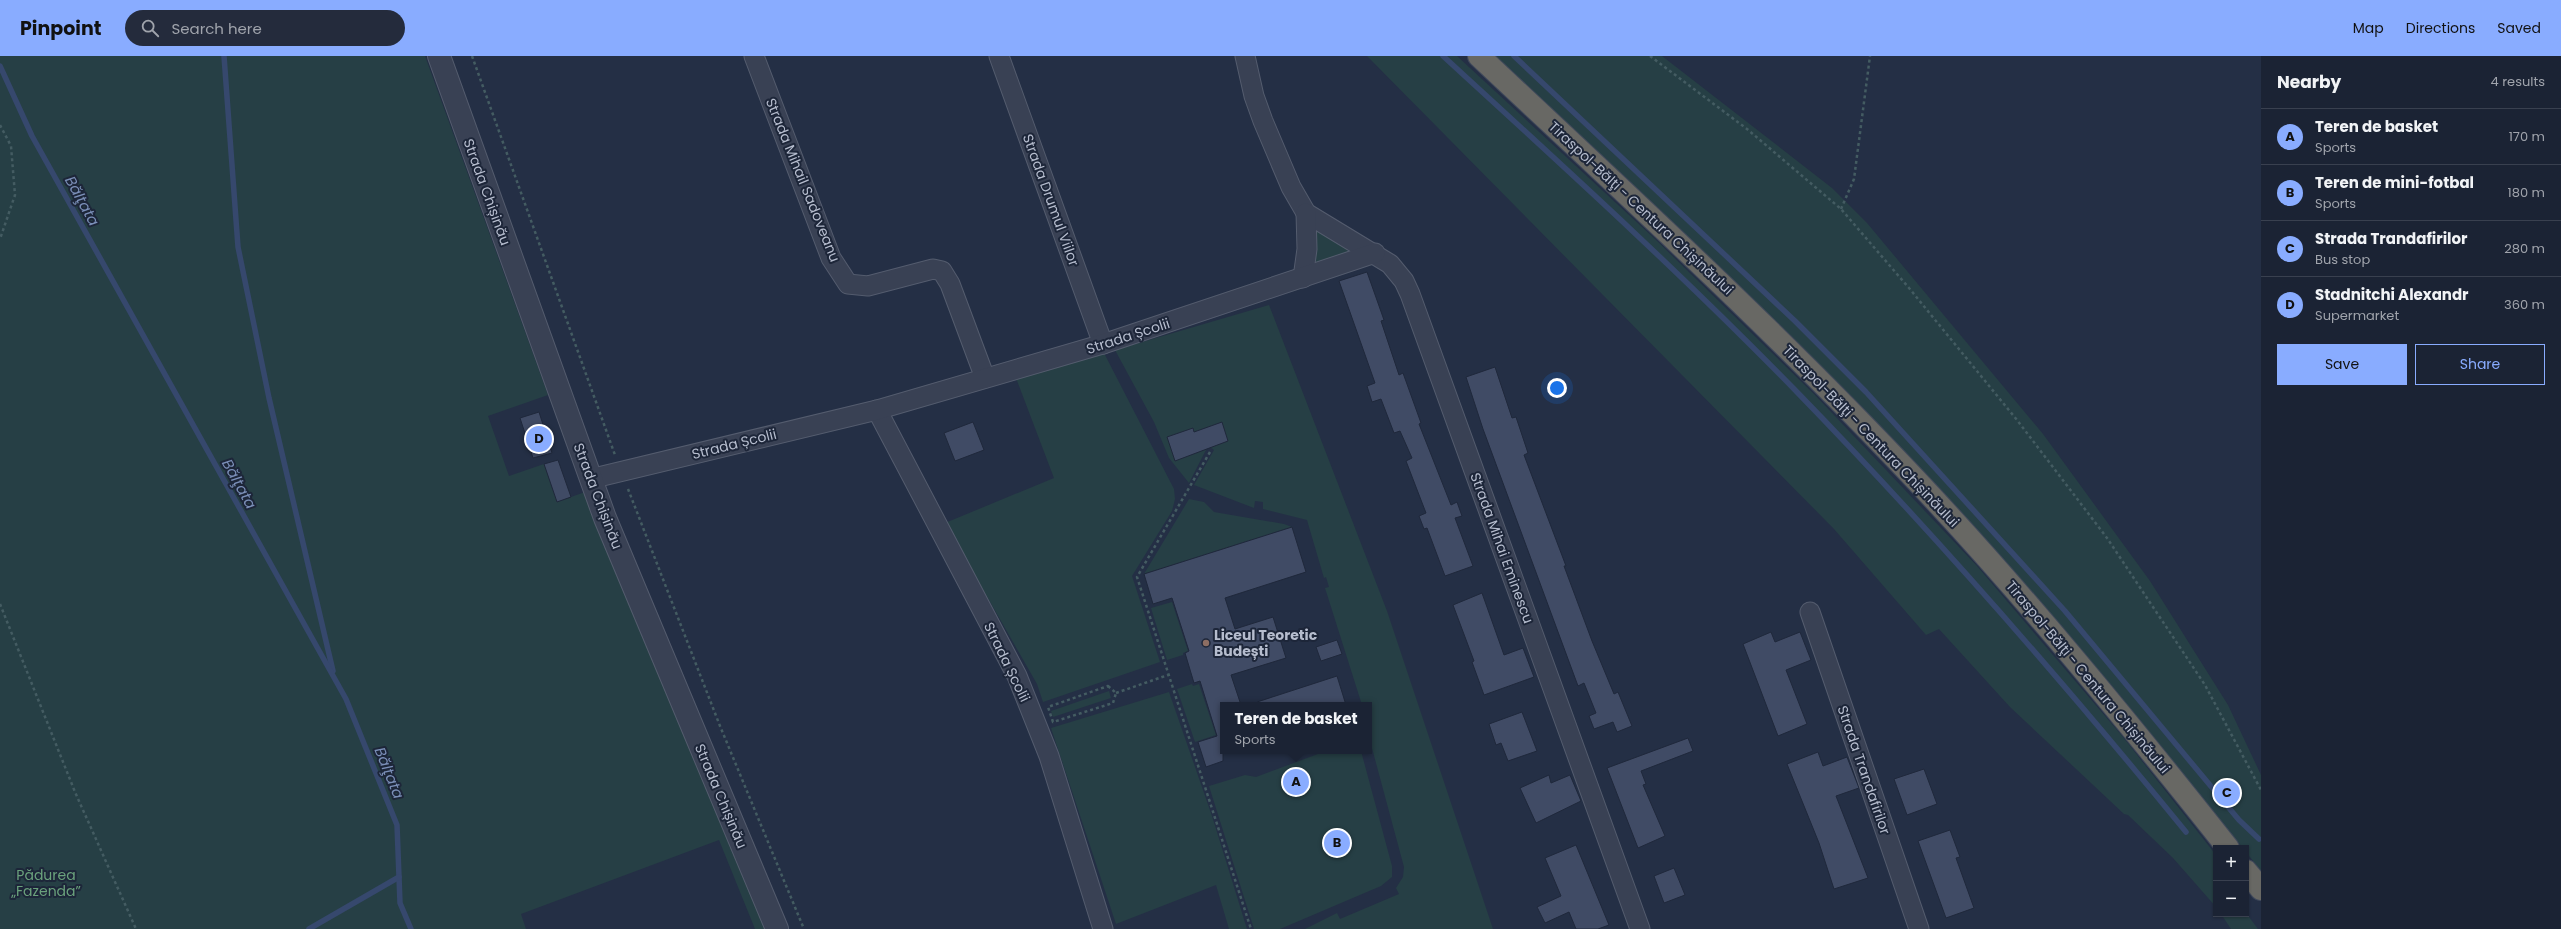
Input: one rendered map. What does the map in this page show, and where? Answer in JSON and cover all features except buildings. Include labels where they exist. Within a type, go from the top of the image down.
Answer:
[{"type":"highway","name":"Tiraspol-Bălţi - Centura Chișinăului","points":[[1479,56],[1719,280],[1834,395],[1916,480],[2074,657],[2226,845]]},
{"type":"highway","points":[[2249,875],[2261,889]]},
{"type":"street","name":"Strada Chișinău","points":[[439,56],[590,479],[777,929]]},
{"type":"street","name":"Strada Mihail Sadoveanu","points":[[754,56],[831,258],[848,284],[868,286],[933,269],[942,271],[950,284],[985,378]]},
{"type":"street","name":"Strada Drumul Viilor","points":[[999,56],[1104,344]]},
{"type":"street","points":[[1245,56],[1254,96],[1263,121],[1291,186],[1306,213],[1307,249],[1303,278]]},
{"type":"street","name":"Strada Mihai Eminescu","points":[[1306,213],[1375,253],[1390,264],[1404,281],[1640,929]]},
{"type":"street","name":"Strada Școlii","points":[[590,479],[877,410],[1104,344],[1375,253]]},
{"type":"street","name":"Strada Școlii","points":[[877,410],[1017,676],[1050,756],[1103,929]]},
{"type":"street","name":"Strada Trandafirilor","points":[[1810,612],[1919,929]]},
{"type":"path","points":[[472,56],[621,471],[720,726],[804,929]]},
{"type":"path","points":[[1650,56],[1746,129],[1841,209],[2017,420],[2107,538],[2204,685],[2261,790]]},
{"type":"path","points":[[1841,209],[1854,179],[1870,56]]},
{"type":"path","points":[[0,125],[11,146],[15,194],[0,240]]},
{"type":"path","points":[[1210,452],[1137,576],[1251,929]]},
{"type":"path","points":[[0,604],[75,792],[136,929]]},
{"type":"path","points":[[1116,693],[1168,675]]},
{"type":"path","points":[[1048,707],[1108,686],[1116,693]]},
{"type":"path","points":[[1053,722],[1113,703],[1116,693]]},
{"type":"green space","name":"Pădurea „Fazenda”","points":[[0,56],[425,56],[548,395],[488,416],[509,476],[544,464],[557,502],[585,492],[766,929],[755,929],[719,840],[521,914],[526,929],[0,929]]},
{"type":"green space","points":[[1367,56],[1457,56],[1656,240],[1814,394],[1977,566],[2123,737],[2213,851],[2213,904],[2173,858],[2010,707],[1939,629],[1926,635],[1834,529]]},
{"type":"green space","points":[[1494,56],[1662,56],[1832,188],[1867,223],[2043,434],[2150,581],[2228,705],[2261,775],[2261,871],[2249,856],[2249,845],[2241,845],[2086,658],[1852,397]]},
{"type":"green space","points":[[1315,225],[1348,249],[1346,256],[1313,264]]},
{"type":"green space","points":[[1269,305],[1387,611],[1493,929],[1305,929],[1337,913],[1340,919],[1399,894],[1396,888],[1403,877],[1404,867],[1372,748],[1372,702],[1361,702],[1325,588],[1329,587],[1326,577],[1324,578],[1307,520],[1263,509],[1263,502],[1255,501],[1254,508],[1194,485],[1214,450],[1210,447],[1207,448],[1189,483],[1169,458],[1154,422],[1115,350]]},
{"type":"green space","points":[[1104,353],[1174,489],[1175,499],[1172,511],[1132,576],[1160,662],[1043,702],[1037,684],[945,523],[1054,478],[1016,378]]},
{"type":"green space","points":[[1189,499],[1204,502],[1214,512],[1284,524],[1292,527],[1144,574]]},
{"type":"green space","points":[[1172,602],[1188,651],[1183,653],[1183,655],[1167,660],[1151,608]]},
{"type":"green space","points":[[1192,684],[1193,686],[1199,684],[1216,735],[1195,742],[1177,689]]},
{"type":"green space","points":[[1109,691],[1111,698],[1053,717],[1051,711]]},
{"type":"green space","points":[[1169,692],[1212,816],[1247,929],[1229,929],[1216,885],[1116,924],[1051,728]]},
{"type":"green space","points":[[1318,754],[1362,754],[1392,866],[1392,877],[1381,886],[1280,929],[1254,929],[1209,786],[1245,775],[1256,777]]},
{"type":"green space","points":[[2223,917],[2249,917],[2258,929],[2231,929]]},
{"type":"waterway","points":[[224,56],[238,247],[269,398],[333,671]]},
{"type":"waterway","points":[[1443,56],[1577,179],[1710,305],[1847,444],[1996,607],[2186,832]]},
{"type":"waterway","points":[[1514,56],[1795,321],[1866,392],[2065,611],[2239,820],[2259,839]]},
{"type":"waterway","name":"Bălţata","points":[[0,66],[32,136],[346,699],[397,825],[400,903],[411,929]]},
{"type":"waterway","points":[[309,929],[399,877]]},
{"type":"place","name":"Stadnitchi Alexandr","points":[[539,439]]},
{"type":"place","name":"Liceul Teoretic Budești","points":[[1206,643]]},
{"type":"place","name":"Teren de basket","points":[[1296,782]]},
{"type":"place","name":"Strada Trandafirilor","points":[[2227,793]]},
{"type":"place","name":"Teren de mini-fotbal","points":[[1337,843]]}]
